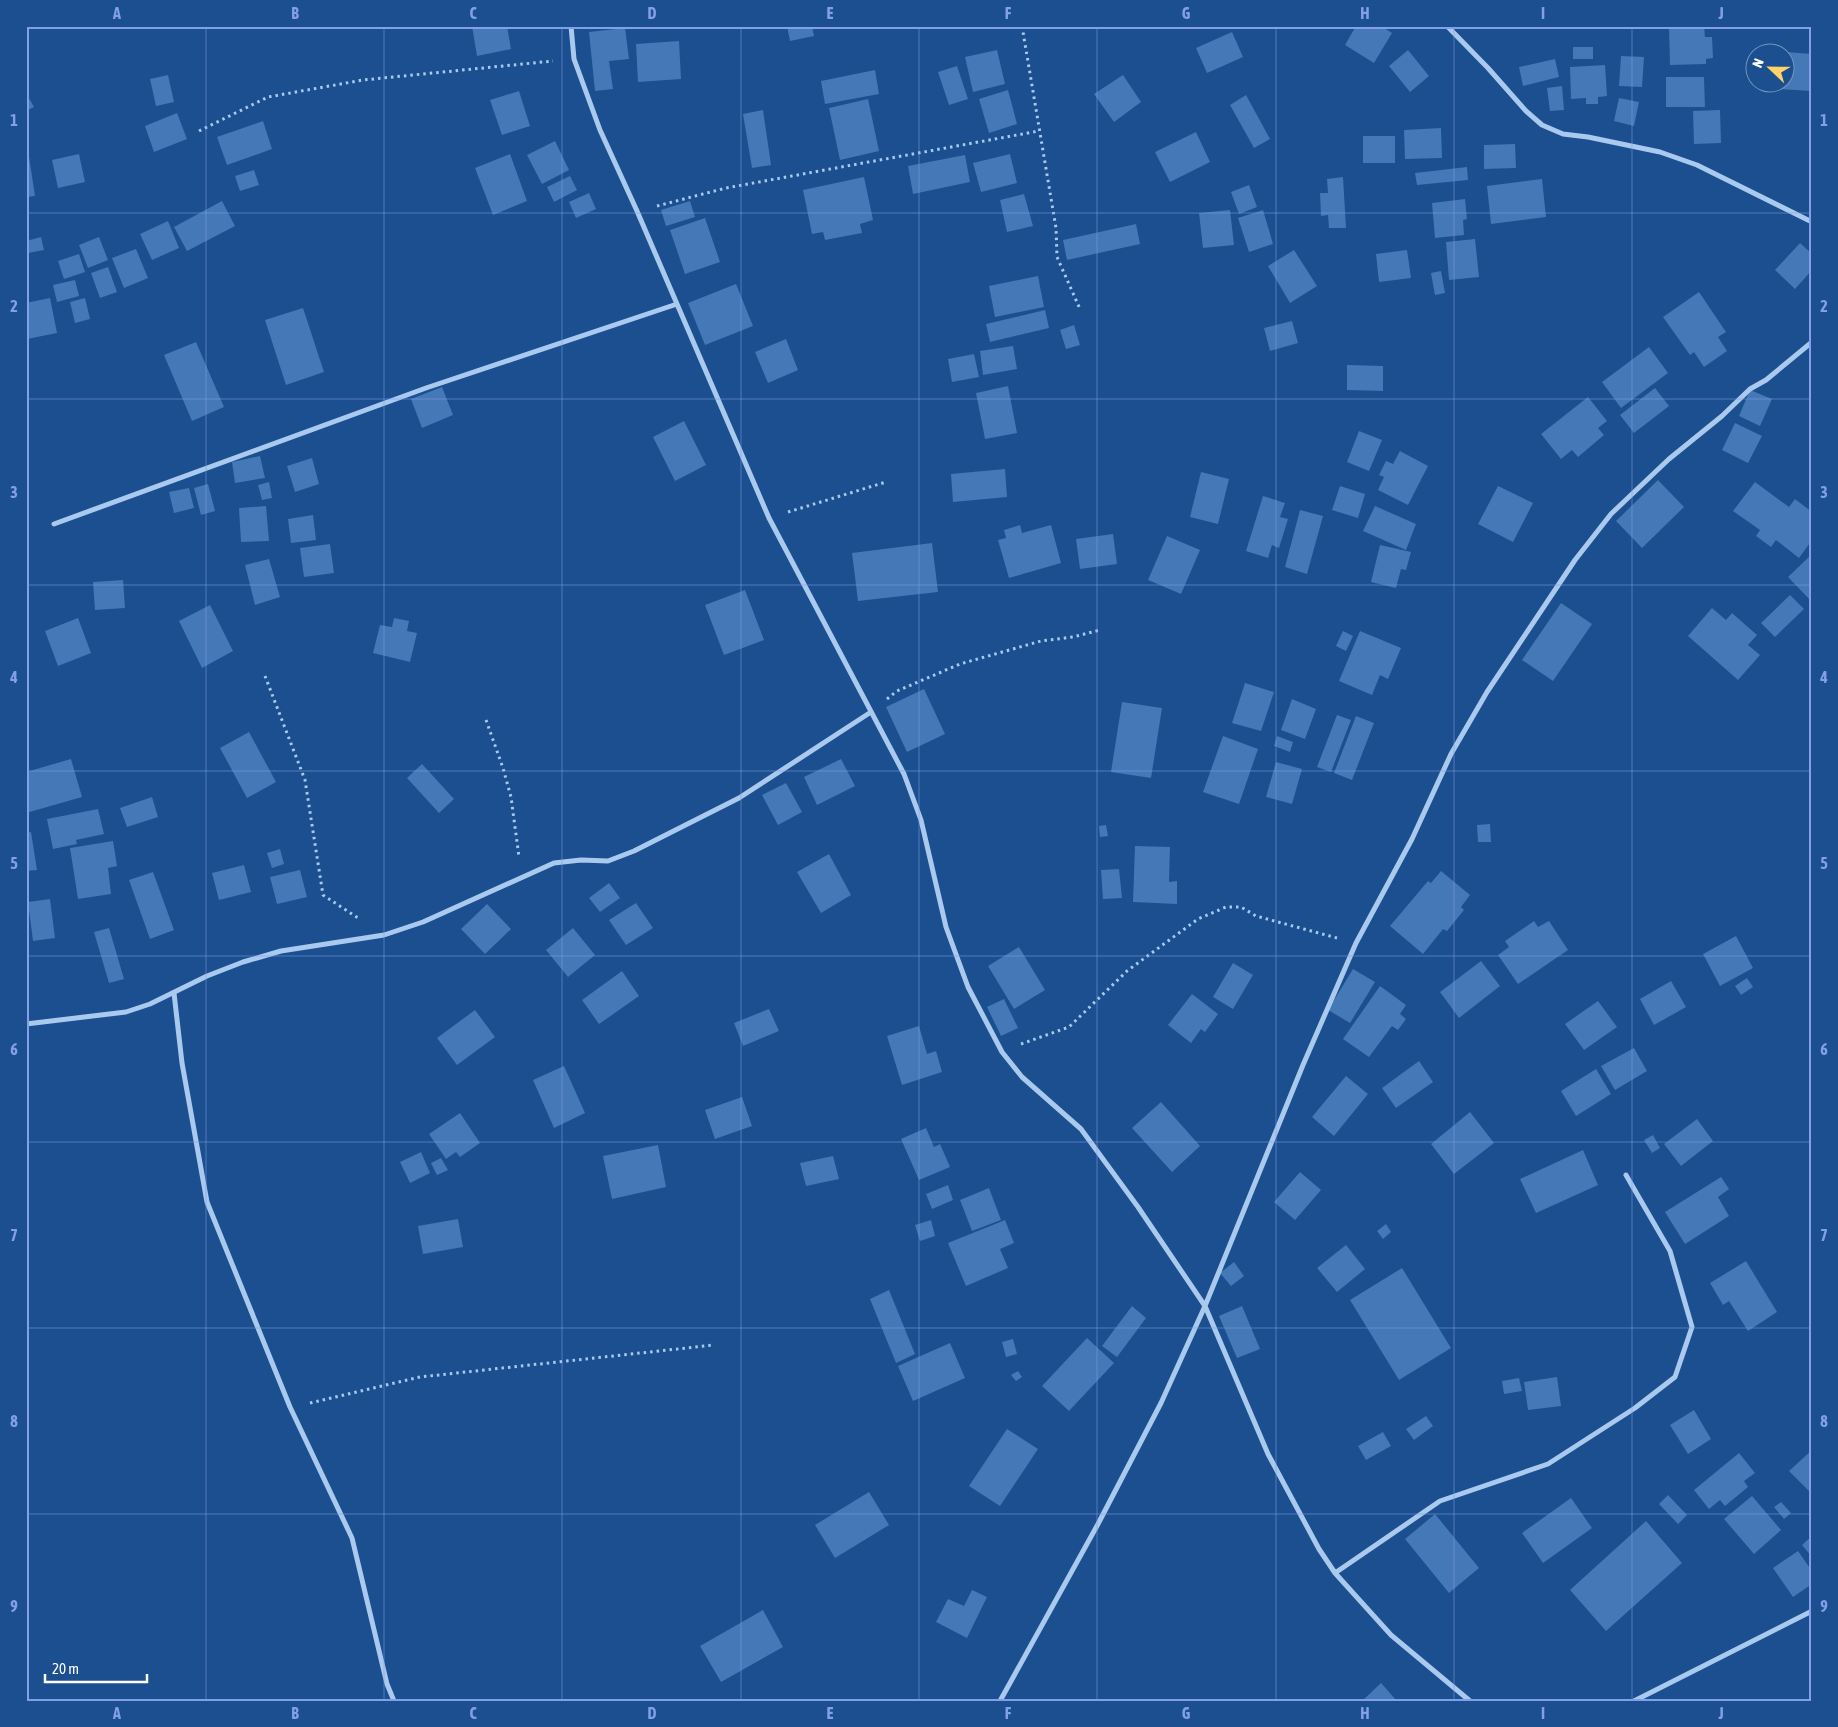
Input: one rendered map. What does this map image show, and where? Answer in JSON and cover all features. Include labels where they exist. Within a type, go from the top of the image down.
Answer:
[{"type":"street","points":[[571,26],[574,59],[600,130],[637,211],[768,518],[904,774],[921,820],[946,927],[968,987],[1002,1052],[1022,1077],[1081,1128],[1138,1207],[1205,1306],[1268,1454],[1319,1549],[1335,1573],[1391,1635],[1470,1701]]},
{"type":"street","points":[[1447,26],[1526,111],[1542,125],[1563,134],[1588,137],[1660,152],[1688,161],[1812,222]]},
{"type":"street","points":[[54,524],[426,388],[677,304]]},
{"type":"street","points":[[1000,1701],[1098,1524],[1161,1403],[1205,1306],[1303,1065],[1356,943],[1412,838],[1460,738],[1487,692],[1575,560],[1611,514],[1669,459],[1722,416],[1750,389],[1766,380],[1812,342]]},
{"type":"street","points":[[26,1024],[137,1009],[174,994],[207,976],[243,962],[281,951],[384,935],[423,922],[554,863],[581,860],[608,861],[634,851],[740,798],[871,712]]},
{"type":"street","points":[[174,994],[182,1063],[207,1202],[290,1407],[352,1538],[387,1684],[394,1701]]},
{"type":"street","points":[[1335,1573],[1440,1501],[1548,1464],[1635,1408],[1675,1377],[1692,1327],[1670,1251],[1626,1175]]},
{"type":"street","points":[[1634,1701],[1812,1611]]},
{"type":"path","points":[[1022,26],[1056,228],[1057,257],[1080,309]]},
{"type":"path","points":[[199,131],[268,97],[363,80],[574,59]]},
{"type":"path","points":[[637,211],[726,188],[1039,131]]},
{"type":"path","points":[[768,518],[886,482]]},
{"type":"path","points":[[871,712],[898,691],[960,664],[1042,640],[1073,638],[1100,630]]},
{"type":"path","points":[[265,676],[305,780],[323,896],[384,935]]},
{"type":"path","points":[[486,720],[504,768],[511,798],[522,877]]},
{"type":"path","points":[[1002,1052],[1069,1027],[1127,971],[1198,919],[1226,907],[1241,907],[1256,916],[1356,943]]},
{"type":"path","points":[[290,1407],[420,1377],[714,1345]]},
{"type":"building","points":[[472,26],[507,26],[511,49],[477,56]]},
{"type":"building","points":[[787,26],[812,26],[814,36],[790,41]]},
{"type":"building","points":[[1356,26],[1381,26],[1392,33],[1374,63],[1345,45]]},
{"type":"building","points":[[1669,26],[1704,26],[1705,37],[1712,37],[1713,58],[1706,59],[1706,64],[1670,65]]},
{"type":"building","points":[[625,28],[629,59],[609,61],[613,89],[595,91],[589,32]]},
{"type":"building","points":[[1232,32],[1243,57],[1207,73],[1196,48]]},
{"type":"building","points":[[679,41],[681,79],[638,82],[636,44]]},
{"type":"building","points":[[1573,47],[1593,47],[1593,59],[1573,59]]},
{"type":"building","points":[[997,50],[1005,84],[973,92],[965,57]]},
{"type":"building","points":[[1408,50],[1429,76],[1410,92],[1389,66]]},
{"type":"building","points":[[1796,53],[1812,54],[1812,91],[1796,90]]},
{"type":"building","points":[[1621,56],[1644,57],[1642,87],[1619,86]]},
{"type":"building","points":[[1555,59],[1559,77],[1523,86],[1519,67]]},
{"type":"building","points":[[1605,65],[1607,96],[1598,97],[1598,104],[1586,104],[1586,98],[1571,99],[1570,67]]},
{"type":"building","points":[[957,66],[968,99],[949,105],[938,72]]},
{"type":"building","points":[[875,70],[879,94],[825,104],[821,81]]},
{"type":"building","points":[[168,75],[174,102],[156,106],[150,79]]},
{"type":"building","points":[[1123,75],[1141,102],[1114,122],[1094,94]]},
{"type":"building","points":[[1666,77],[1704,77],[1705,107],[1666,107]]},
{"type":"building","points":[[1562,86],[1564,110],[1550,111],[1547,88]]},
{"type":"building","points":[[1008,90],[1017,124],[989,133],[979,99]]},
{"type":"building","points":[[519,91],[530,126],[502,135],[490,100]]},
{"type":"building","points":[[26,93],[34,107],[26,111]]},
{"type":"building","points":[[1246,95],[1270,139],[1254,148],[1230,105]]},
{"type":"building","points":[[1619,98],[1639,102],[1634,126],[1614,121]]},
{"type":"building","points":[[868,99],[879,151],[840,160],[829,108]]},
{"type":"building","points":[[763,110],[771,165],[752,168],[743,114]]},
{"type":"building","points":[[1720,110],[1721,143],[1694,144],[1693,111]]},
{"type":"building","points":[[177,113],[187,139],[154,152],[145,126]]},
{"type":"building","points":[[263,121],[272,149],[227,165],[217,137]]},
{"type":"building","points":[[1441,128],[1442,158],[1405,159],[1404,130]]},
{"type":"building","points":[[1196,132],[1210,162],[1170,182],[1155,152]]},
{"type":"building","points":[[1363,136],[1395,136],[1395,163],[1363,163]]},
{"type":"building","points":[[26,137],[35,196],[26,197]]},
{"type":"building","points":[[555,141],[569,170],[542,184],[527,155]]},
{"type":"building","points":[[1515,144],[1516,168],[1484,169],[1484,145]]},
{"type":"building","points":[[79,154],[85,182],[58,188],[52,160]]},
{"type":"building","points":[[510,154],[527,201],[493,215],[475,168]]},
{"type":"building","points":[[1010,154],[1017,183],[981,192],[973,163]]},
{"type":"building","points":[[965,155],[970,182],[913,194],[908,166]]},
{"type":"building","points":[[1467,167],[1468,180],[1417,185],[1415,173]]},
{"type":"building","points":[[254,170],[259,185],[240,191],[235,176]]},
{"type":"building","points":[[570,176],[577,190],[554,202],[547,187]]},
{"type":"building","points":[[864,177],[873,220],[860,224],[862,233],[825,240],[823,232],[812,234],[803,190]]},
{"type":"building","points":[[1343,177],[1346,228],[1329,228],[1328,215],[1321,216],[1320,193],[1328,193],[1327,179]]},
{"type":"building","points":[[1542,179],[1546,217],[1491,224],[1487,186]]},
{"type":"building","points":[[1249,185],[1257,207],[1239,214],[1231,192]]},
{"type":"building","points":[[589,193],[596,209],[576,218],[569,202]]},
{"type":"building","points":[[1024,194],[1033,226],[1007,232],[1000,200]]},
{"type":"building","points":[[1465,199],[1467,219],[1463,220],[1464,235],[1435,238],[1432,203]]},
{"type":"building","points":[[222,201],[235,226],[187,251],[174,227]]},
{"type":"building","points":[[690,201],[695,217],[666,226],[661,210]]},
{"type":"building","points":[[1230,210],[1234,245],[1203,248],[1199,213]]},
{"type":"building","points":[[1263,210],[1273,244],[1249,252],[1238,218]]},
{"type":"building","points":[[705,218],[720,262],[685,274],[670,230]]},
{"type":"building","points":[[168,221],[179,248],[152,260],[140,234]]},
{"type":"building","points":[[1136,224],[1140,244],[1067,260],[1063,240]]},
{"type":"building","points":[[41,237],[44,250],[28,253],[26,241]]},
{"type":"building","points":[[99,237],[108,260],[88,268],[79,245]]},
{"type":"building","points":[[1475,239],[1479,277],[1449,280],[1446,242]]},
{"type":"building","points":[[1800,243],[1812,254],[1812,270],[1795,289],[1775,270]]},
{"type":"building","points":[[136,249],[148,278],[124,288],[112,258]]},
{"type":"building","points":[[1294,250],[1317,286],[1290,303],[1268,266]]},
{"type":"building","points":[[1407,250],[1411,278],[1379,282],[1376,254]]},
{"type":"building","points":[[79,254],[85,272],[64,279],[58,261]]},
{"type":"building","points":[[108,267],[117,292],[100,298],[91,273]]},
{"type":"building","points":[[1441,271],[1445,293],[1435,295],[1431,273]]},
{"type":"building","points":[[1038,276],[1044,307],[995,317],[989,286]]},
{"type":"building","points":[[75,280],[79,296],[57,302],[53,285]]},
{"type":"building","points":[[736,284],[753,326],[705,345],[688,303]]},
{"type":"building","points":[[1699,292],[1726,332],[1718,337],[1727,351],[1704,367],[1694,352],[1690,355],[1663,317]]},
{"type":"building","points":[[50,298],[57,333],[27,339],[26,303]]},
{"type":"building","points":[[85,298],[90,319],[75,323],[70,302]]},
{"type":"building","points":[[303,308],[324,372],[286,385],[265,320]]},
{"type":"building","points":[[1045,310],[1049,328],[990,342],[986,324]]},
{"type":"building","points":[[1292,321],[1298,343],[1270,351],[1264,328]]},
{"type":"building","points":[[1074,325],[1080,345],[1066,349],[1060,330]]},
{"type":"building","points":[[786,339],[798,370],[768,383],[755,352]]},
{"type":"building","points":[[196,342],[224,407],[192,421],[164,355]]},
{"type":"building","points":[[1013,346],[1017,369],[983,375],[980,351]]},
{"type":"building","points":[[1649,347],[1668,373],[1621,408],[1602,382]]},
{"type":"building","points":[[974,354],[979,377],[952,382],[948,359]]},
{"type":"building","points":[[1347,365],[1383,366],[1383,391],[1347,390]]},
{"type":"building","points":[[1008,386],[1017,433],[985,439],[976,393]]},
{"type":"building","points":[[442,387],[453,415],[422,428],[411,399]]},
{"type":"building","points":[[1655,388],[1669,406],[1634,433],[1620,415]]},
{"type":"building","points":[[1750,390],[1772,399],[1760,426],[1739,416]]},
{"type":"building","points":[[1588,397],[1607,421],[1598,428],[1604,435],[1578,457],[1572,450],[1561,459],[1541,434]]},
{"type":"building","points":[[684,421],[706,465],[675,481],[653,437]]},
{"type":"building","points":[[1735,423],[1762,436],[1748,463],[1722,450]]},
{"type":"building","points":[[1359,431],[1382,440],[1369,471],[1347,462]]},
{"type":"building","points":[[1400,451],[1428,466],[1408,505],[1378,490],[1384,477],[1379,475],[1386,461],[1393,464]]},
{"type":"building","points":[[260,456],[265,478],[235,483],[232,462]]},
{"type":"building","points":[[312,458],[319,484],[295,492],[287,466]]},
{"type":"building","points":[[1005,469],[1007,497],[953,502],[951,474]]},
{"type":"building","points":[[1201,472],[1229,479],[1218,524],[1190,517]]},
{"type":"building","points":[[1658,480],[1684,507],[1642,548],[1616,521]]},
{"type":"building","points":[[269,482],[272,498],[262,500],[258,485]]},
{"type":"building","points":[[1755,482],[1789,507],[1795,499],[1812,512],[1812,540],[1799,558],[1776,540],[1771,547],[1756,536],[1760,530],[1733,511]]},
{"type":"building","points":[[208,484],[215,511],[201,515],[194,488]]},
{"type":"building","points":[[1340,486],[1365,494],[1358,518],[1332,510]]},
{"type":"building","points":[[1498,486],[1533,503],[1513,542],[1478,524]]},
{"type":"building","points":[[189,488],[194,508],[174,513],[169,492]]},
{"type":"building","points":[[1263,496],[1285,503],[1280,517],[1288,519],[1279,548],[1272,545],[1268,558],[1246,551]]},
{"type":"building","points":[[266,506],[269,541],[241,542],[239,508]]},
{"type":"building","points":[[1375,506],[1416,524],[1406,550],[1363,531]]},
{"type":"building","points":[[1300,510],[1323,516],[1307,574],[1285,567]]},
{"type":"building","points":[[313,515],[316,540],[291,543],[288,519]]},
{"type":"building","points":[[1020,525],[1022,533],[1051,525],[1061,563],[1009,578],[998,540],[1006,538],[1004,530]]},
{"type":"building","points":[[1113,534],[1117,564],[1080,569],[1076,539]]},
{"type":"building","points":[[1167,536],[1200,550],[1181,594],[1148,580]]},
{"type":"building","points":[[932,543],[938,592],[858,601],[852,553]]},
{"type":"building","points":[[330,544],[334,573],[304,577],[300,548]]},
{"type":"building","points":[[1380,545],[1411,552],[1406,570],[1401,569],[1396,588],[1371,582]]},
{"type":"building","points":[[1812,554],[1812,602],[1788,577]]},
{"type":"building","points":[[269,559],[280,597],[255,605],[245,565]]},
{"type":"building","points":[[123,580],[125,608],[95,610],[93,582]]},
{"type":"building","points":[[745,590],[764,640],[724,655],[705,605]]},
{"type":"building","points":[[1790,595],[1804,609],[1775,637],[1761,623]]},
{"type":"building","points":[[1561,603],[1592,624],[1553,681],[1522,660]]},
{"type":"building","points":[[210,605],[233,651],[202,668],[179,621]]},
{"type":"building","points":[[1712,608],[1726,620],[1732,613],[1757,635],[1748,645],[1760,655],[1738,680],[1688,636]]},
{"type":"building","points":[[78,618],[91,653],[58,666],[45,631]]},
{"type":"building","points":[[394,618],[409,621],[407,631],[417,633],[410,662],[373,653],[380,625],[392,627]]},
{"type":"building","points":[[1343,631],[1353,636],[1346,651],[1336,646]]},
{"type":"building","points":[[1360,631],[1401,648],[1388,679],[1380,675],[1372,695],[1339,681]]},
{"type":"building","points":[[1245,683],[1274,692],[1261,731],[1232,723]]},
{"type":"building","points":[[924,689],[945,734],[907,752],[886,707]]},
{"type":"building","points":[[1292,699],[1316,709],[1305,739],[1281,730]]},
{"type":"building","points":[[1122,702],[1162,708],[1151,778],[1111,772]]},
{"type":"building","points":[[1337,715],[1351,720],[1331,772],[1317,767]]},
{"type":"building","points":[[1356,716],[1374,723],[1352,780],[1334,773]]},
{"type":"building","points":[[249,732],[276,782],[247,798],[220,748]]},
{"type":"building","points":[[1223,736],[1258,749],[1239,804],[1203,792]]},
{"type":"building","points":[[1277,736],[1293,742],[1290,752],[1274,746]]},
{"type":"building","points":[[71,759],[82,797],[26,813],[26,772]]},
{"type":"building","points":[[841,759],[855,786],[817,805],[804,777]]},
{"type":"building","points":[[1276,762],[1302,769],[1292,804],[1266,797]]},
{"type":"building","points":[[422,764],[454,799],[439,813],[407,778]]},
{"type":"building","points":[[786,783],[802,812],[778,825],[762,795]]},
{"type":"building","points":[[152,797],[158,817],[127,827],[120,808]]},
{"type":"building","points":[[98,809],[104,834],[76,840],[77,844],[53,849],[47,819]]},
{"type":"building","points":[[1490,824],[1491,842],[1478,842],[1477,825]]},
{"type":"building","points":[[1106,825],[1108,836],[1100,837],[1099,826]]},
{"type":"building","points":[[31,832],[37,870],[26,871],[26,833]]},
{"type":"building","points":[[113,841],[117,866],[108,868],[111,894],[78,899],[70,848]]},
{"type":"building","points":[[1135,846],[1170,847],[1169,882],[1177,881],[1177,904],[1133,902]]},
{"type":"building","points":[[280,849],[284,864],[272,868],[267,853]]},
{"type":"building","points":[[829,854],[851,895],[821,913],[797,872]]},
{"type":"building","points":[[244,865],[251,892],[219,900],[212,873]]},
{"type":"building","points":[[1119,869],[1122,898],[1103,899],[1101,870]]},
{"type":"building","points":[[300,870],[307,897],[277,904],[270,877]]},
{"type":"building","points":[[1441,871],[1470,895],[1461,907],[1464,910],[1447,931],[1443,929],[1423,954],[1390,926],[1428,881],[1431,883]]},
{"type":"building","points":[[153,872],[174,930],[150,939],[129,880]]},
{"type":"building","points":[[609,883],[620,898],[600,912],[589,898]]},
{"type":"building","points":[[50,899],[55,938],[33,941],[28,902]]},
{"type":"building","points":[[636,903],[653,928],[626,945],[609,920]]},
{"type":"building","points":[[487,904],[511,929],[485,954],[461,929]]},
{"type":"building","points":[[1534,921],[1538,927],[1549,921],[1568,950],[1518,984],[1498,955],[1509,947],[1505,941]]},
{"type":"building","points":[[109,928],[124,979],[109,983],[94,932]]},
{"type":"building","points":[[573,928],[595,955],[568,977],[546,950]]},
{"type":"building","points":[[1736,936],[1753,968],[1720,986],[1703,954]]},
{"type":"building","points":[[1019,947],[1045,990],[1014,1009],[988,966]]},
{"type":"building","points":[[1481,961],[1500,986],[1459,1018],[1440,992]]},
{"type":"building","points":[[1233,963],[1253,975],[1233,1009],[1213,997]]},
{"type":"building","points":[[1353,969],[1375,982],[1350,1023],[1328,1010]]},
{"type":"building","points":[[622,971],[639,996],[599,1024],[582,1000]]},
{"type":"building","points":[[1747,978],[1753,987],[1741,995],[1735,986]]},
{"type":"building","points":[[1671,981],[1686,1007],[1654,1025],[1640,999]]},
{"type":"building","points":[[1380,986],[1406,1005],[1400,1014],[1406,1019],[1398,1030],[1392,1026],[1369,1057],[1343,1039]]},
{"type":"building","points":[[1192,994],[1218,1014],[1205,1032],[1201,1029],[1191,1043],[1168,1025]]},
{"type":"building","points":[[1004,999],[1018,1028],[1001,1036],[987,1007]]},
{"type":"building","points":[[1598,1001],[1617,1027],[1584,1050],[1565,1024]]},
{"type":"building","points":[[769,1009],[779,1031],[743,1046],[734,1023]]},
{"type":"building","points":[[475,1010],[495,1037],[457,1065],[437,1038]]},
{"type":"building","points":[[919,1026],[927,1054],[936,1051],[942,1072],[902,1085],[887,1036]]},
{"type":"building","points":[[1634,1048],[1647,1071],[1615,1090],[1601,1066]]},
{"type":"building","points":[[1419,1061],[1433,1082],[1396,1108],[1382,1088]]},
{"type":"building","points":[[564,1066],[585,1113],[554,1128],[533,1080]]},
{"type":"building","points":[[1596,1069],[1611,1094],[1576,1116],[1561,1091]]},
{"type":"building","points":[[1346,1076],[1368,1094],[1334,1136],[1312,1117]]},
{"type":"building","points":[[742,1097],[752,1126],[715,1139],[705,1110]]},
{"type":"building","points":[[1161,1102],[1200,1146],[1172,1172],[1132,1128]]},
{"type":"building","points":[[1470,1112],[1494,1143],[1454,1174],[1431,1144]]},
{"type":"building","points":[[460,1113],[480,1143],[460,1157],[456,1152],[446,1159],[429,1134]]},
{"type":"building","points":[[1697,1119],[1713,1141],[1681,1166],[1664,1144]]},
{"type":"building","points":[[926,1128],[934,1147],[940,1144],[950,1167],[919,1180],[901,1139]]},
{"type":"building","points":[[1653,1135],[1660,1148],[1652,1153],[1644,1140]]},
{"type":"building","points":[[658,1145],[666,1187],[612,1199],[603,1156]]},
{"type":"building","points":[[1583,1150],[1598,1185],[1536,1213],[1520,1179]]},
{"type":"building","points":[[421,1152],[430,1173],[410,1183],[400,1162]]},
{"type":"building","points":[[833,1156],[839,1179],[806,1186],[800,1163]]},
{"type":"building","points":[[441,1158],[448,1170],[437,1175],[431,1163]]},
{"type":"building","points":[[1300,1172],[1321,1190],[1295,1220],[1274,1202]]},
{"type":"building","points":[[1721,1177],[1729,1189],[1718,1197],[1729,1216],[1685,1244],[1665,1212]]},
{"type":"building","points":[[948,1185],[953,1200],[932,1209],[926,1194]]},
{"type":"building","points":[[989,1188],[1001,1220],[972,1231],[960,1200]]},
{"type":"building","points":[[458,1219],[463,1247],[423,1254],[418,1226]]},
{"type":"building","points":[[931,1220],[935,1236],[920,1241],[915,1225]]},
{"type":"building","points":[[1005,1220],[1014,1243],[1000,1249],[1008,1268],[966,1286],[948,1243]]},
{"type":"building","points":[[1386,1224],[1391,1232],[1383,1239],[1377,1231]]},
{"type":"building","points":[[1346,1245],[1365,1269],[1337,1292],[1317,1268]]},
{"type":"building","points":[[1746,1261],[1777,1312],[1748,1331],[1729,1301],[1723,1305],[1710,1283]]},
{"type":"building","points":[[1234,1262],[1244,1276],[1231,1286],[1220,1273]]},
{"type":"building","points":[[1402,1268],[1451,1348],[1399,1380],[1350,1300]]},
{"type":"building","points":[[889,1290],[915,1354],[896,1363],[870,1299]]},
{"type":"building","points":[[1132,1306],[1146,1318],[1117,1357],[1102,1346]]},
{"type":"building","points":[[1242,1306],[1260,1349],[1237,1358],[1219,1316]]},
{"type":"building","points":[[1087,1338],[1114,1363],[1069,1411],[1042,1386]]},
{"type":"building","points":[[1013,1339],[1017,1354],[1006,1357],[1002,1342]]},
{"type":"building","points":[[950,1343],[965,1378],[913,1401],[898,1366]]},
{"type":"building","points":[[1018,1371],[1022,1377],[1016,1381],[1011,1375]]},
{"type":"building","points":[[1557,1377],[1561,1406],[1528,1410],[1524,1382]]},
{"type":"building","points":[[1519,1378],[1522,1391],[1504,1394],[1502,1381]]},
{"type":"building","points":[[1694,1410],[1711,1439],[1688,1454],[1670,1425]]},
{"type":"building","points":[[1426,1416],[1433,1426],[1414,1440],[1406,1429]]},
{"type":"building","points":[[1007,1429],[1038,1449],[1000,1506],[969,1486]]},
{"type":"building","points":[[1383,1432],[1391,1446],[1366,1460],[1358,1446]]},
{"type":"building","points":[[1812,1450],[1812,1494],[1789,1471]]},
{"type":"building","points":[[1739,1453],[1755,1473],[1744,1481],[1748,1487],[1725,1506],[1720,1500],[1709,1509],[1694,1490]]},
{"type":"building","points":[[869,1492],[889,1525],[835,1558],[815,1525]]},
{"type":"building","points":[[1668,1495],[1687,1515],[1678,1524],[1659,1504]]},
{"type":"building","points":[[1752,1496],[1781,1530],[1754,1554],[1724,1519]]},
{"type":"building","points":[[1571,1498],[1592,1528],[1543,1563],[1522,1533]]},
{"type":"building","points":[[1781,1502],[1791,1513],[1784,1519],[1774,1507]]},
{"type":"building","points":[[1435,1514],[1479,1568],[1449,1593],[1405,1539]]},
{"type":"building","points":[[1646,1521],[1682,1563],[1606,1631],[1570,1590]]},
{"type":"building","points":[[1812,1536],[1812,1557],[1802,1545]]},
{"type":"building","points":[[1798,1551],[1812,1571],[1812,1584],[1793,1597],[1773,1568]]},
{"type":"building","points":[[972,1590],[987,1597],[967,1638],[936,1622],[948,1599],[964,1606]]},
{"type":"building","points":[[763,1610],[783,1647],[721,1682],[700,1646]]},
{"type":"building","points":[[1381,1683],[1397,1701],[1362,1701]]}]
